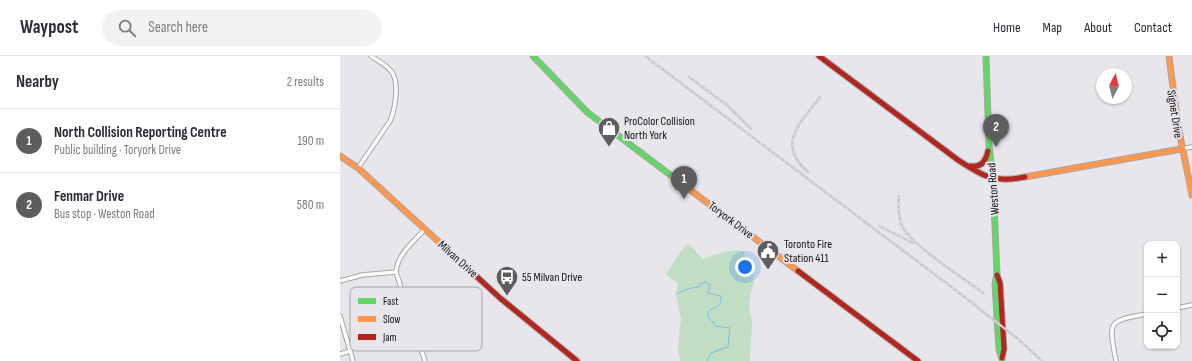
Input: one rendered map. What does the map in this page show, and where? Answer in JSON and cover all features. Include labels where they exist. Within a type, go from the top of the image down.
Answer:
[{"type":"street","points":[[358,168],[390,121],[396,94],[393,74],[389,69],[371,56]]},
{"type":"street","name":"Toryork Drive","points":[[533,56],[586,112],[918,361]]},
{"type":"street","points":[[820,56],[965,164],[975,171],[993,179],[1014,179],[1192,147]]},
{"type":"street","name":"Weston Road","points":[[986,56],[989,146],[993,179],[997,274],[1000,283],[1004,349],[1002,360]]},
{"type":"street","name":"Signet Drive","points":[[1169,56],[1171,87],[1181,149],[1192,195]]},
{"type":"street","points":[[965,164],[975,167],[983,163],[987,158],[989,146]]},
{"type":"street","name":"Milvan Drive","points":[[340,156],[358,168],[500,298],[577,361]]},
{"type":"street","points":[[401,287],[396,272],[396,265],[402,255],[425,229]]},
{"type":"street","points":[[340,281],[362,275],[396,272]]},
{"type":"street","points":[[1180,308],[1192,306]]},
{"type":"street","points":[[1116,361],[1111,334],[1114,324],[1122,319],[1144,315]]},
{"type":"street","points":[[340,316],[353,361]]},
{"type":"street","points":[[340,354],[350,351]]},
{"type":"street","points":[[422,351],[425,361]]},
{"type":"green space","points":[[688,243],[703,259],[729,251],[735,250],[744,252],[747,262],[752,270],[754,282],[749,306],[752,322],[750,361],[680,361],[678,347],[681,319],[676,294],[678,283],[666,275],[680,252]]},
{"type":"waterway","points":[[677,293],[690,288],[699,287],[700,284],[706,282],[710,285],[708,293],[721,296],[719,305],[708,312],[708,317],[715,326],[730,328],[728,347],[711,353],[707,361]]},
{"type":"railway","points":[[645,56],[962,295],[1018,339],[1042,361]]},
{"type":"railway","points":[[689,77],[727,105],[751,129]]},
{"type":"railway","points":[[808,172],[798,162],[793,152],[792,143],[794,134],[799,125],[820,97]]},
{"type":"railway","points":[[899,196],[898,207],[900,218],[902,226],[907,234],[927,252],[983,293]]},
{"type":"railway","points":[[879,226],[913,243]]},
{"type":"traffic: fast","points":[[533,56],[587,112],[673,177]]},
{"type":"traffic: fast","points":[[986,56],[989,146],[993,179],[997,274],[995,284],[999,350],[1002,359]]},
{"type":"traffic: slow","points":[[1169,56],[1178,126],[1192,195]]},
{"type":"traffic: slow","points":[[1025,177],[1181,149]]},
{"type":"traffic: slow","points":[[340,156],[358,168],[463,264]]},
{"type":"traffic: slow","points":[[673,177],[798,271]]},
{"type":"traffic: jam","points":[[819,56],[958,160],[975,171],[997,179],[1014,179],[1025,177]]},
{"type":"traffic: jam","points":[[970,166],[980,165],[986,158],[988,151]]},
{"type":"traffic: jam","points":[[463,264],[500,298],[577,361]]},
{"type":"traffic: jam","points":[[798,271],[918,361]]},
{"type":"traffic: jam","points":[[997,275],[1000,283],[1004,349],[1002,358]]},
{"type":"place","name":"Fenmar Drive","points":[[996,147]]},
{"type":"place","name":"ProColor Collision North York","points":[[609,148]]},
{"type":"place","name":"North Collision Reporting Centre","points":[[684,199]]},
{"type":"place","name":"Toronto Fire Station 411","points":[[768,270]]},
{"type":"place","name":"55 Milvan Drive","points":[[507,296]]}]
